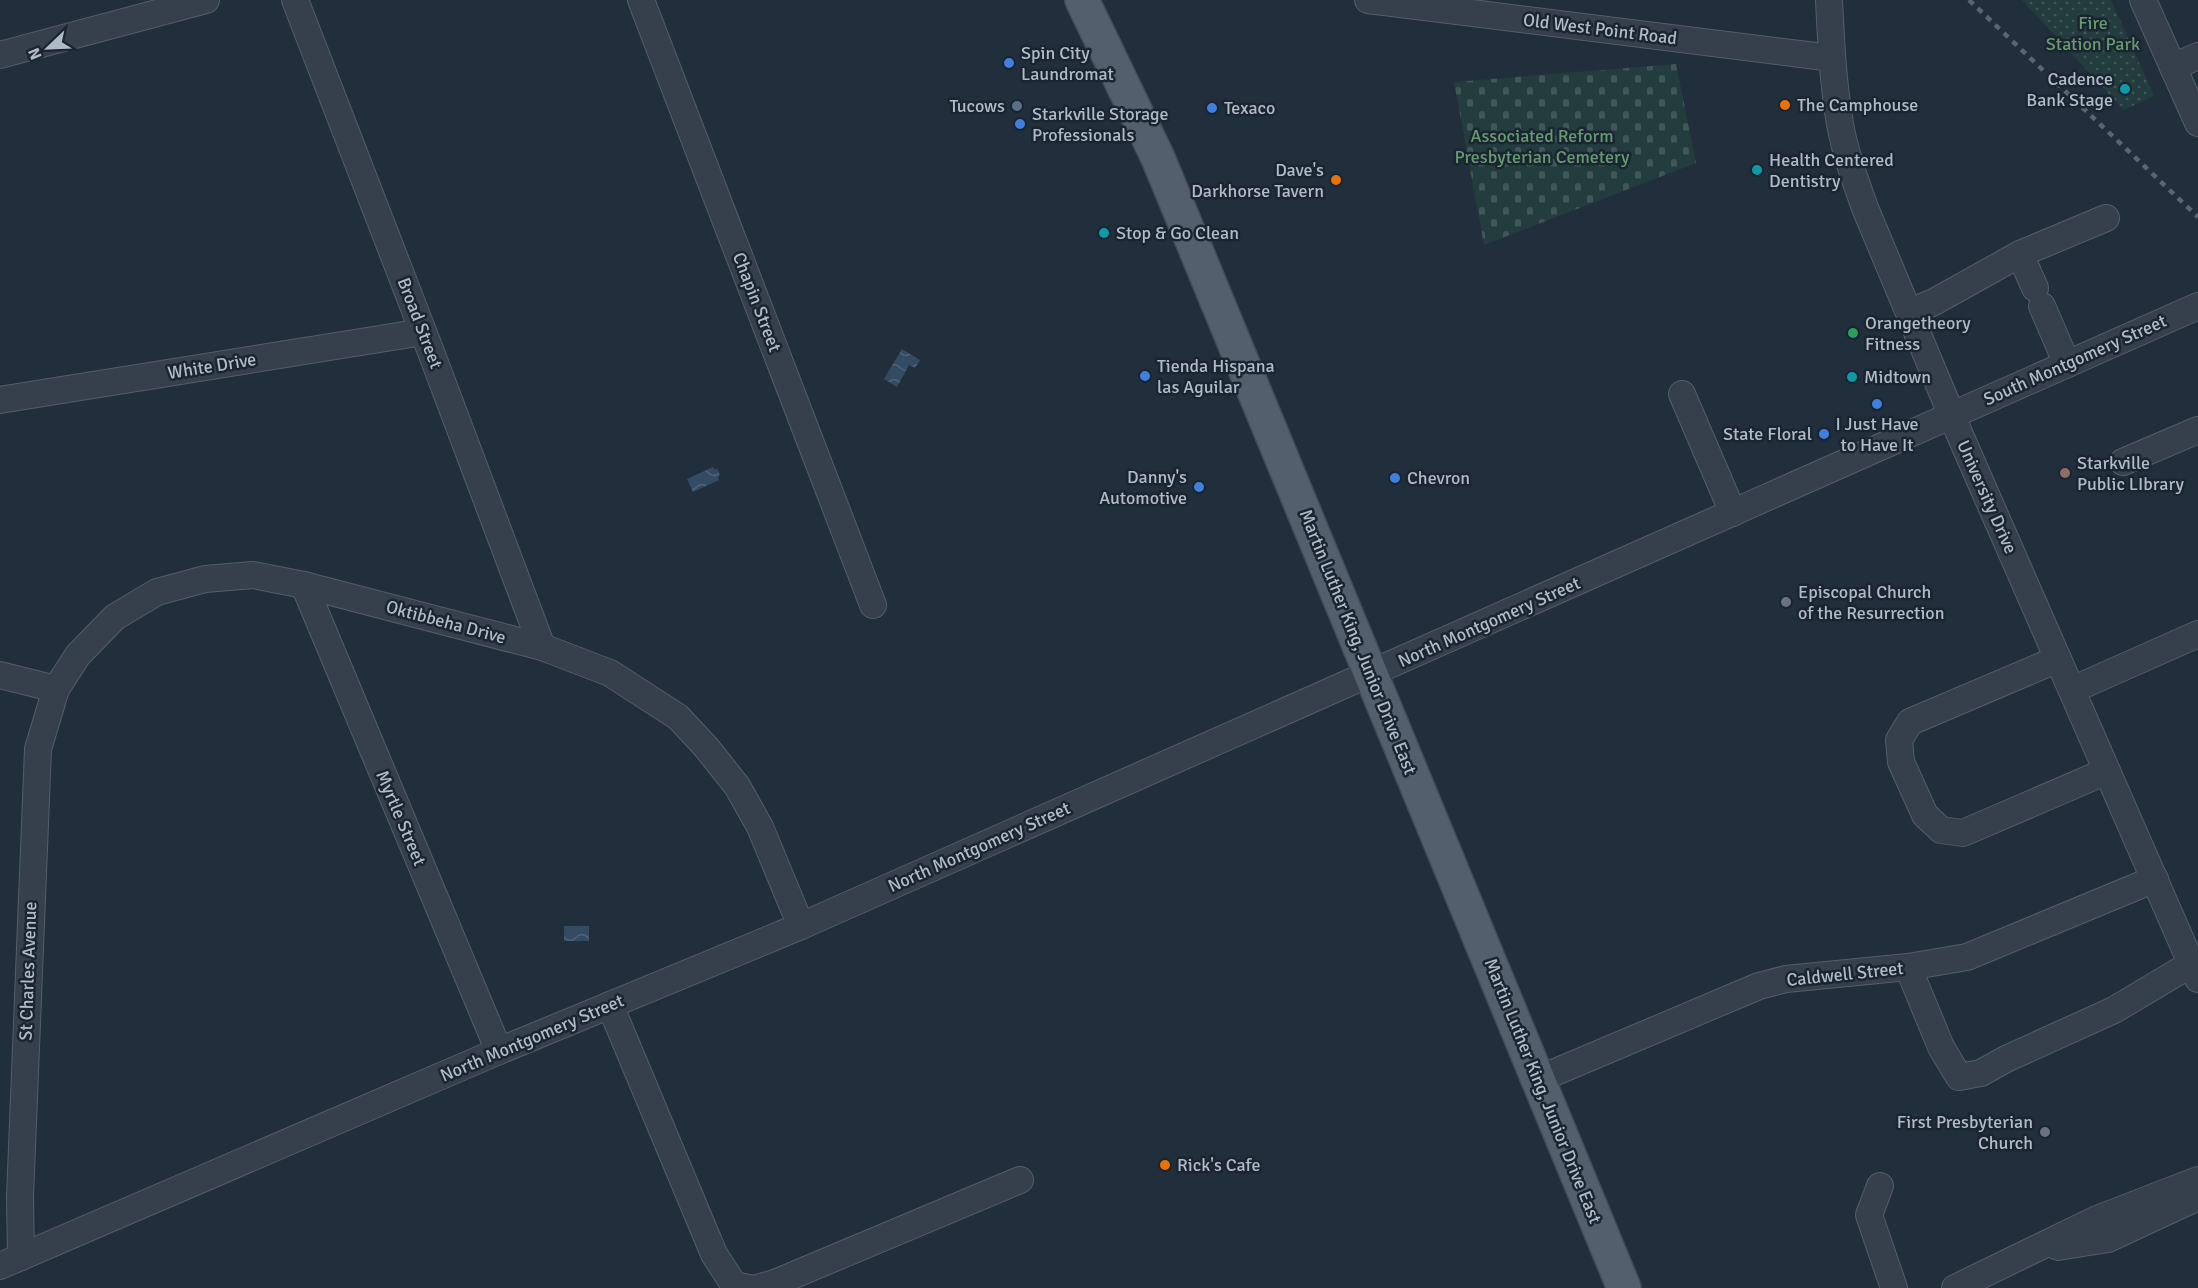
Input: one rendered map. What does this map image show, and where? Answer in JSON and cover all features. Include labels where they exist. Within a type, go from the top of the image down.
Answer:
[{"type":"main road","name":"Martin Luther King, Junior Drive East","points":[[1082,0],[1158,158],[1624,1288]]},
{"type":"street","points":[[0,55],[206,0]]},
{"type":"street","name":"Broad Street","points":[[296,0],[542,647]]},
{"type":"street","name":"Chapin Street","points":[[641,0],[873,605]]},
{"type":"street","name":"Old West Point Road","points":[[1368,0],[1425,4],[1832,58]]},
{"type":"street","points":[[2143,0],[2198,123]]},
{"type":"street","name":"University Drive","points":[[1830,11],[1832,58],[1840,125],[1865,208],[1952,415],[2107,771],[2155,879],[2189,937],[2195,971]]},
{"type":"street","points":[[2173,67],[2198,56]]},
{"type":"street","points":[[1910,312],[1934,302],[2020,254],[2106,218]]},
{"type":"street","points":[[2020,254],[2067,364]]},
{"type":"street","name":"South Montgomery Street","points":[[1952,415],[2198,306]]},
{"type":"street","name":"White Drive","points":[[0,400],[423,332]]},
{"type":"street","points":[[1682,394],[1733,513]]},
{"type":"street","name":"North Montgomery Street","points":[[10,1261],[499,1051],[801,926],[1952,415]]},
{"type":"street","points":[[2123,462],[2198,430]]},
{"type":"street","name":"Oktibbeha Drive","points":[[56,689],[78,655],[115,617],[157,592],[205,579],[253,576],[304,585],[542,647],[610,673],[678,717],[706,747],[737,786],[760,827],[801,926]]},
{"type":"street","name":"Myrtle Street","points":[[304,585],[499,1051]]},
{"type":"street","points":[[2072,690],[2198,634]]},
{"type":"street","points":[[2058,659],[1910,722],[1899,740],[1901,762],[1925,815],[1941,830],[1963,833],[2107,771]]},
{"type":"street","points":[[0,675],[56,689]]},
{"type":"street","name":"St Charles Avenue","points":[[10,1261],[20,1197],[38,749],[56,689]]},
{"type":"street","name":"Caldwell Street","points":[[1539,1079],[1759,986],[1786,979],[1908,967],[1967,957],[2155,879]]},
{"type":"street","points":[[1908,967],[1941,1047],[1959,1077],[1981,1073],[2006,1059],[2195,971]]},
{"type":"street","points":[[610,1005],[714,1254],[734,1285],[749,1288]]},
{"type":"street","points":[[757,1288],[775,1283],[1020,1180]]},
{"type":"street","points":[[1955,1288],[2097,1219],[2198,1180]]},
{"type":"street","points":[[1880,1186],[1869,1215],[1894,1288]]},
{"type":"street","points":[[2028,1252],[2108,1239],[2198,1197]]},
{"type":"green space","name":"Fire Station Park","points":[[2022,0],[2111,0],[2154,96],[2124,110]]},
{"type":"green space","name":"Associated Reform Presbyterian Cemetery","points":[[1676,64],[1696,163],[1484,245],[1454,82]]},
{"type":"water","points":[[902,349],[920,360],[915,368],[909,365],[897,387],[884,379]]},
{"type":"water","points":[[713,467],[715,470],[717,468],[720,475],[719,480],[693,492],[687,479]]},
{"type":"water","points":[[564,926],[589,926],[589,941],[564,941]]},
{"type":"railway","points":[[1969,0],[2198,217]]},
{"type":"place","name":"Spin City Laundromat","points":[[1009,63]]},
{"type":"place","name":"Cadence Bank Stage","points":[[2125,89]]},
{"type":"place","name":"The Camphouse","points":[[1785,105]]},
{"type":"place","name":"Tucows","points":[[1017,106]]},
{"type":"place","name":"Texaco","points":[[1212,108]]},
{"type":"place","name":"Starkville Storage Professionals","points":[[1020,124]]},
{"type":"place","name":"Health Centered Dentistry","points":[[1757,170]]},
{"type":"place","name":"Dave's Darkhorse Tavern","points":[[1336,180]]},
{"type":"place","name":"Stop & Go Clean","points":[[1104,233]]},
{"type":"place","name":"Orangetheory Fitness","points":[[1853,333]]},
{"type":"place","name":"Tienda Hispana las Aguilar","points":[[1145,376]]},
{"type":"place","name":"Midtown","points":[[1852,377]]},
{"type":"place","name":"I Just Have to Have It","points":[[1877,404]]},
{"type":"place","name":"State Floral","points":[[1824,434]]},
{"type":"place","name":"Starkville Public LIbrary","points":[[2065,473]]},
{"type":"place","name":"Chevron","points":[[1395,478]]},
{"type":"place","name":"Danny's Automotive","points":[[1199,487]]},
{"type":"place","name":"Episcopal Church of the Resurrection","points":[[1786,602]]},
{"type":"place","name":"First Presbyterian Church","points":[[2045,1132]]},
{"type":"place","name":"Rick's Cafe","points":[[1165,1165]]}]
